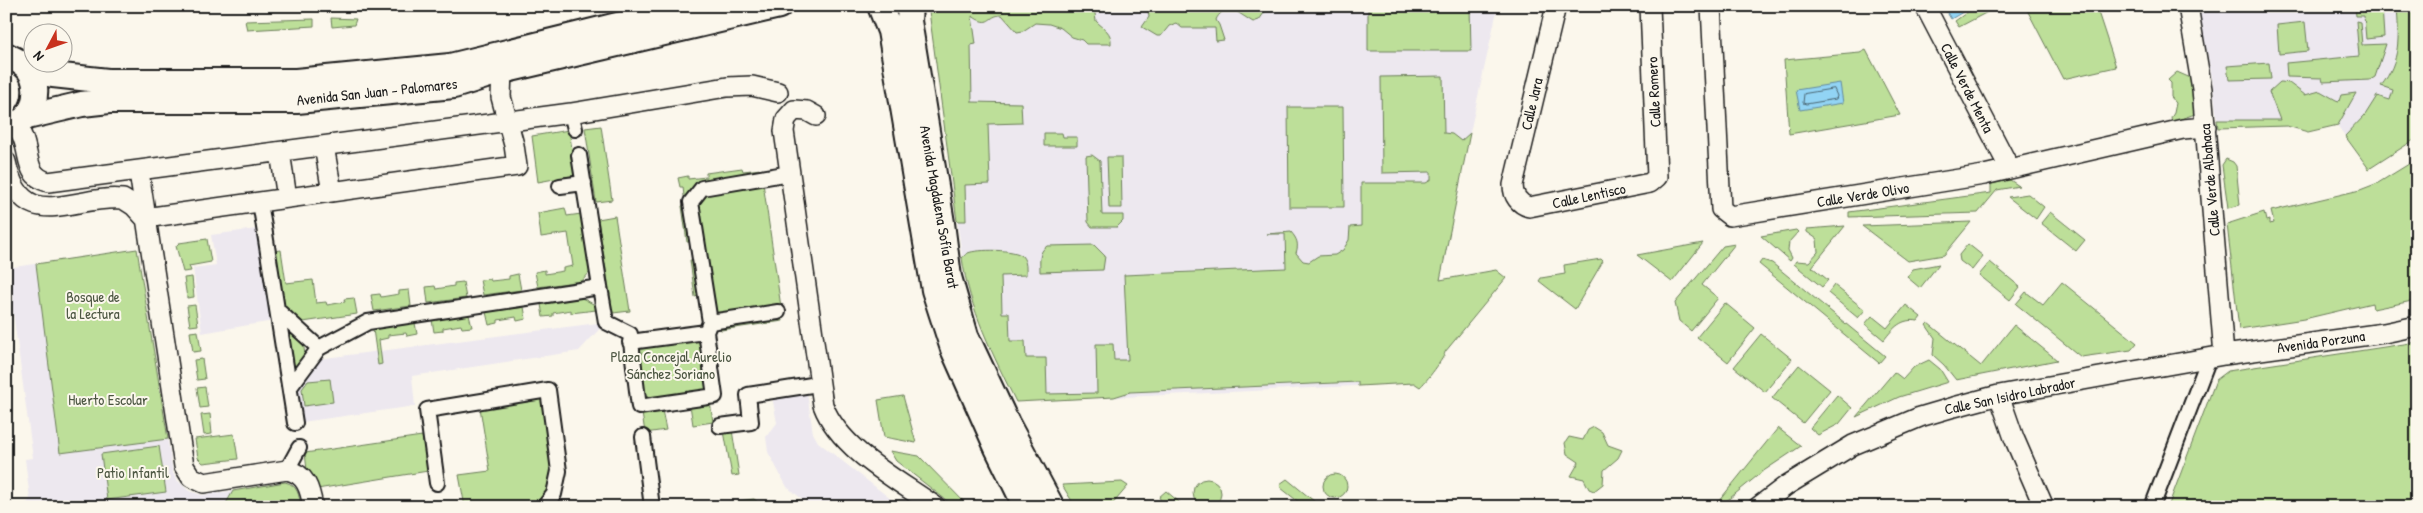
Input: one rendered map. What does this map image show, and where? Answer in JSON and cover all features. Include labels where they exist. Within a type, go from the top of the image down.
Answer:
[{"type":"street","name":"Avenida San Juan - Palomares","points":[[16,61],[53,75],[108,81],[296,81],[450,66],[695,6]]},
{"type":"street","name":"Avenida San Juan - Palomares","points":[[16,122],[82,104],[109,101],[297,101],[454,86],[502,71],[779,6]]},
{"type":"street","name":"Avenida Magdalena Sofía Barat","points":[[880,6],[890,31],[934,290],[953,350],[1026,507]]},
{"type":"street","name":"Avenida Magdalena Sofía Barat","points":[[910,6],[909,21],[942,222],[949,277],[966,336],[1007,423],[1052,507]]},
{"type":"street","name":"Calle Jara","points":[[1519,201],[1515,196],[1513,185],[1556,6]]},
{"type":"street","name":"Calle Romero","points":[[1650,6],[1657,177]]},
{"type":"street","name":"Calle Verde Olivo","points":[[1711,6],[1721,209],[1725,214],[1736,216],[1960,180],[2183,129],[2206,127]]},
{"type":"street","name":"Calle Verde Menta","points":[[1925,6],[2016,168]]},
{"type":"street","name":"Calle Verde Albahaca","points":[[2152,507],[2216,357],[2206,127],[2200,68],[2188,6]]},
{"type":"street","name":"Calle Verde Menta","points":[[1951,35],[2016,168]]},
{"type":"street","points":[[16,61],[34,79],[35,90],[34,103],[16,122],[24,141],[29,167],[40,180],[48,182],[138,172],[506,122],[573,121],[726,87],[752,86],[778,92]]},
{"type":"street","points":[[145,218],[517,166],[514,145],[506,122],[501,97],[502,71]]},
{"type":"street","points":[[816,116],[807,111],[798,110],[790,112],[786,119],[784,131],[818,384],[828,420],[851,446],[936,507]]},
{"type":"street","points":[[324,146],[332,192]]},
{"type":"street","points":[[280,152],[288,198]]},
{"type":"street","points":[[579,154],[606,322],[630,334],[639,407],[715,396],[708,327],[691,202],[702,188],[790,173]]},
{"type":"street","points":[[6,162],[11,182],[16,191],[22,198],[38,206],[123,200],[134,206],[145,218]]},
{"type":"street","points":[[138,172],[184,466],[187,472],[191,477],[204,483],[287,470],[299,475],[306,481],[313,507]]},
{"type":"street","name":"Calle Lentisco","points":[[1519,201],[1524,205],[1535,207],[1650,183],[1657,177]]},
{"type":"street","points":[[560,186],[584,183]]},
{"type":"street","points":[[260,202],[295,423]]},
{"type":"street","points":[[290,388],[320,348],[368,322],[600,287]]},
{"type":"street","points":[[277,310],[320,348]]},
{"type":"street","points":[[630,342],[778,312]]},
{"type":"street","name":"Avenida Porzuna","points":[[2216,357],[2384,333],[2417,326]]},
{"type":"street","name":"Calle San Isidro Labrador","points":[[1758,507],[1817,466],[1862,441],[1920,416],[1999,395],[2216,357]]},
{"type":"street","points":[[720,426],[751,422],[748,395],[818,384]]},
{"type":"street","points":[[436,483],[427,410],[548,390],[559,471],[554,494],[544,507]]},
{"type":"street","points":[[1999,395],[2014,438],[2044,507]]},
{"type":"street","points":[[642,437],[652,507]]},
{"type":"street","points":[[287,470],[299,448]]},
{"type":"shaded area","points":[[961,6],[1498,6],[1467,146],[1420,383],[1016,402],[979,320],[964,271],[929,11]]},
{"type":"shaded area","points":[[2198,6],[2417,6],[2417,138],[2369,169],[2337,125],[2218,128],[2212,78]]},
{"type":"shaded area","points":[[264,228],[279,320],[202,333],[193,268],[216,265],[211,235]]},
{"type":"shaded area","points":[[137,249],[173,473],[177,480],[189,491],[202,495],[288,483],[299,492],[301,507],[24,507],[30,499],[25,459],[33,458],[7,268]]},
{"type":"shaded area","points":[[606,322],[579,351],[412,376],[415,406],[295,423],[290,387],[310,360]]},
{"type":"shaded area","points":[[806,386],[813,433],[818,442],[901,507],[812,507],[787,487],[768,452],[766,437],[777,423],[771,391]]},
{"type":"green space","points":[[930,6],[1000,6],[1005,8],[1009,6],[1094,6],[1096,21],[1107,31],[1111,40],[1111,44],[1086,44],[1082,40],[1072,37],[1061,28],[1049,24],[1035,23],[1023,31],[1017,32],[1002,15],[986,21],[978,20],[972,16],[976,44],[971,45],[972,102],[1021,103],[1022,123],[988,124],[990,184],[965,185],[966,221],[957,221],[929,11]]},
{"type":"green space","points":[[1147,6],[1269,6],[1259,20],[1253,22],[1231,8],[1224,11],[1216,20],[1224,40],[1216,41],[1215,28],[1182,28],[1176,23],[1169,26],[1161,36],[1157,36],[1142,27],[1149,17]]},
{"type":"green space","points":[[1368,6],[1470,6],[1471,51],[1368,51]]},
{"type":"green space","points":[[1976,6],[1999,6],[1959,27],[1955,21]]},
{"type":"green space","points":[[2025,6],[2096,6],[2116,67],[2063,79]]},
{"type":"green space","points":[[2355,6],[2382,6],[2384,37],[2366,39],[2364,16],[2356,16]]},
{"type":"green space","points":[[2397,6],[2417,6],[2417,138],[2369,169],[2345,136],[2365,115],[2377,96],[2390,100],[2393,90],[2381,86],[2388,77],[2397,48]]},
{"type":"green space","points":[[331,18],[356,19],[354,25],[332,27]]},
{"type":"green space","points":[[314,19],[314,26],[247,30],[245,21]]},
{"type":"green space","points":[[2356,21],[2360,22],[2362,45],[2386,44],[2375,77],[2370,80],[2323,82],[2322,78],[2287,77],[2286,63],[2359,56]]},
{"type":"green space","points":[[2305,22],[2308,51],[2279,54],[2277,25]]},
{"type":"green space","points":[[1866,50],[1900,115],[1789,134],[1784,60],[1860,53]]},
{"type":"green space","points":[[2269,63],[2271,79],[2229,80],[2227,66]]},
{"type":"green space","points":[[2177,72],[2193,79],[2195,114],[2172,122],[2171,118],[2176,103],[2171,97],[2171,83],[2168,80]]},
{"type":"green space","points":[[1443,76],[1444,133],[1452,134],[1461,141],[1470,133],[1440,280],[1496,270],[1506,278],[1445,352],[1435,370],[1420,387],[1414,383],[1358,386],[1358,382],[1130,392],[1114,397],[1016,402],[976,314],[965,277],[962,258],[966,254],[996,250],[1012,252],[1024,258],[1026,275],[1001,276],[1002,313],[1009,313],[1010,341],[1025,341],[1026,358],[1046,358],[1047,394],[1097,393],[1096,344],[1113,344],[1114,360],[1128,360],[1124,275],[1286,268],[1285,234],[1267,234],[1291,232],[1297,242],[1296,253],[1303,261],[1309,262],[1318,256],[1335,255],[1343,250],[1349,240],[1350,227],[1361,226],[1361,183],[1426,183],[1431,180],[1431,172],[1382,173],[1381,77]]},
{"type":"green space","points":[[2280,82],[2289,83],[2305,95],[2320,91],[2339,101],[2341,95],[2356,93],[2338,125],[2308,132],[2287,126],[2218,128],[2217,120],[2280,120],[2269,92]]},
{"type":"green space","points":[[1288,107],[1343,107],[1344,207],[1289,207]]},
{"type":"green space","points":[[601,126],[612,200],[596,202],[585,128]]},
{"type":"green space","points":[[569,130],[576,175],[538,182],[532,136]]},
{"type":"green space","points":[[1044,133],[1062,133],[1063,137],[1077,137],[1077,146],[1044,146]]},
{"type":"green space","points":[[1092,155],[1100,161],[1102,215],[1123,215],[1123,221],[1117,227],[1092,227],[1088,222],[1086,156]]},
{"type":"green space","points":[[1107,157],[1121,157],[1122,208],[1109,208]]},
{"type":"green space","points":[[2226,159],[2233,162],[2236,166],[2240,205],[2228,208],[2222,165]]},
{"type":"green space","points":[[2417,159],[2417,300],[2373,309],[2372,303],[2304,319],[2239,329],[2227,224],[2264,212],[2266,221],[2269,220],[2269,224],[2274,223],[2271,211],[2360,190],[2378,183]]},
{"type":"green space","points":[[742,168],[743,171],[761,169],[783,321],[721,330],[701,315],[698,296],[695,297],[690,260],[693,260],[691,242],[687,242],[682,206],[685,205],[683,187],[680,187],[678,178],[688,176],[688,179],[706,177],[706,173]]},
{"type":"green space","points":[[2010,180],[2019,186],[1997,190],[1978,213],[1849,217],[1849,212],[1991,193],[1991,184]]},
{"type":"green space","points":[[2028,194],[2044,207],[2036,219],[2008,197]]},
{"type":"green space","points":[[565,208],[567,216],[581,214],[590,272],[582,281],[538,287],[535,272],[545,270],[545,274],[563,271],[563,268],[573,266],[568,233],[541,237],[538,213]]},
{"type":"green space","points":[[2050,212],[2085,240],[2076,251],[2041,223]]},
{"type":"green space","points":[[615,216],[630,311],[613,313],[598,219]]},
{"type":"green space","points":[[1971,222],[1944,255],[1908,261],[1862,226]]},
{"type":"green space","points":[[1845,226],[1812,267],[1828,280],[1822,287],[1794,264],[1796,261],[1809,262],[1818,252],[1817,239],[1807,232],[1807,229]]},
{"type":"green space","points":[[1796,230],[1798,232],[1789,242],[1788,250],[1792,258],[1790,261],[1761,236]]},
{"type":"green space","points":[[207,239],[211,262],[189,266],[191,271],[183,272],[176,246],[179,243]]},
{"type":"green space","points":[[1703,243],[1672,282],[1637,255]]},
{"type":"green space","points":[[1735,244],[1702,285],[1718,298],[1691,331],[1679,321],[1675,303],[1723,246]]},
{"type":"green space","points":[[1968,244],[1983,256],[1972,270],[1960,261],[1959,255]]},
{"type":"green space","points":[[1094,245],[1105,256],[1103,270],[1040,272],[1041,254],[1047,246]]},
{"type":"green space","points":[[137,249],[168,439],[60,453],[36,264]]},
{"type":"green space","points":[[281,250],[286,283],[313,280],[316,303],[326,302],[327,305],[345,302],[344,299],[354,298],[357,314],[303,322],[283,307],[275,251]]},
{"type":"green space","points":[[1601,259],[1603,261],[1575,309],[1539,281],[1541,278],[1565,274],[1564,265]]},
{"type":"green space","points":[[1762,260],[1772,263],[1885,356],[1879,363],[1759,264]]},
{"type":"green space","points":[[1990,262],[2020,287],[2010,300],[1979,275]]},
{"type":"green space","points":[[1939,264],[1920,288],[1907,277],[1913,269]]},
{"type":"green space","points":[[518,274],[521,290],[483,295],[480,280],[509,279],[509,276]]},
{"type":"green space","points":[[192,277],[194,297],[187,298],[184,278]]},
{"type":"green space","points":[[463,282],[466,298],[428,303],[426,287],[435,286],[436,289],[454,286],[454,283]]},
{"type":"green space","points":[[2062,282],[2137,343],[2131,350],[2081,357],[2016,304],[2026,292],[2043,305]]},
{"type":"green space","points":[[1834,285],[1865,310],[1858,318],[1828,293]]},
{"type":"green space","points":[[409,290],[411,306],[374,311],[371,295],[380,294],[381,297]]},
{"type":"green space","points":[[582,298],[595,305],[596,310],[571,313],[571,310],[543,317],[541,304]]},
{"type":"green space","points":[[1725,303],[1755,328],[1728,362],[1697,337]]},
{"type":"green space","points":[[195,305],[198,325],[190,326],[187,306]]},
{"type":"green space","points":[[1906,305],[1921,317],[1918,321],[1912,320],[1899,324],[1884,340],[1865,324],[1872,316],[1887,328]]},
{"type":"green space","points":[[524,307],[526,319],[517,321],[516,317],[498,320],[498,323],[489,325],[486,312]]},
{"type":"green space","points":[[469,315],[472,327],[462,328],[461,325],[443,328],[443,331],[434,332],[432,320]]},
{"type":"green space","points":[[415,323],[417,334],[407,336],[406,333],[388,335],[388,338],[379,340],[382,364],[378,365],[373,329]]},
{"type":"green space","points":[[1928,323],[1981,366],[2014,325],[2057,360],[1956,380],[1933,355],[1935,338],[1926,325]]},
{"type":"green space","name":"Plaza Concejal Aurelio Sánchez Soriano","points":[[699,325],[706,332],[715,396],[632,408],[622,336]]},
{"type":"green space","points":[[286,326],[303,341],[305,355],[293,373]]},
{"type":"green space","points":[[198,331],[201,351],[193,352],[190,332]]},
{"type":"green space","points":[[1761,334],[1792,359],[1765,392],[1734,367]]},
{"type":"green space","points":[[2417,342],[2417,507],[2168,507],[2216,380],[2228,371]]},
{"type":"green space","points":[[202,359],[205,379],[197,380],[194,360]]},
{"type":"green space","points":[[1929,360],[1940,369],[1948,382],[1899,397],[1856,417],[1894,372],[1903,379],[1914,367]]},
{"type":"green space","points":[[1799,365],[1830,390],[1803,423],[1772,398]]},
{"type":"green space","points":[[330,379],[333,402],[304,406],[302,389],[308,381]]},
{"type":"green space","points":[[205,387],[208,407],[200,408],[197,388]]},
{"type":"green space","points":[[548,390],[559,471],[544,507],[465,507],[459,475],[490,471],[479,401]]},
{"type":"green space","points":[[1837,395],[1852,408],[1839,424],[1818,435],[1810,428]]},
{"type":"green space","points":[[903,396],[916,443],[884,437],[878,400]]},
{"type":"green space","points":[[710,402],[713,422],[693,425],[690,405]]},
{"type":"green space","points":[[662,410],[666,430],[645,433],[642,413]]},
{"type":"green space","points":[[210,414],[212,434],[204,435],[201,415]]},
{"type":"green space","points":[[1594,427],[1602,432],[1608,445],[1622,450],[1618,458],[1604,470],[1603,484],[1594,491],[1589,489],[1584,479],[1571,476],[1579,462],[1567,454],[1565,443],[1569,437],[1583,440],[1588,430]]},
{"type":"green space","points":[[1778,428],[1801,446],[1762,472],[1719,507],[1714,507]]},
{"type":"green space","points":[[732,430],[739,475],[732,476],[724,431]]},
{"type":"green space","points":[[234,434],[238,459],[203,463],[198,458],[195,439]]},
{"type":"green space","points":[[422,436],[428,471],[317,489],[307,470],[305,453]]},
{"type":"green space","name":"Patio Infantil","points":[[159,446],[166,492],[107,500],[101,454]]},
{"type":"green space","points":[[890,451],[919,456],[969,507],[955,507],[896,461]]},
{"type":"green space","points":[[1335,474],[1344,477],[1347,486],[1344,495],[1335,498],[1326,495],[1323,486],[1326,477]]},
{"type":"green space","points":[[1207,479],[1217,483],[1221,493],[1217,503],[1207,507],[1197,503],[1193,493],[1197,483]]},
{"type":"green space","points":[[1287,479],[1315,502],[1314,507],[1305,507],[1281,488],[1280,484]]},
{"type":"green space","points":[[285,482],[293,485],[295,488],[301,507],[224,507],[233,491]]},
{"type":"green space","points":[[1122,482],[1128,486],[1110,507],[1094,507],[1088,502],[1075,506],[1062,485]]},
{"type":"green space","points":[[1166,491],[1185,507],[1169,506],[1163,503],[1159,497]]},
{"type":"green space","points":[[754,499],[764,507],[743,507],[738,503],[738,501]]},
{"type":"water","points":[[1943,6],[1967,6],[1968,9],[1951,19]]},
{"type":"water","points":[[1840,83],[1843,103],[1800,110],[1796,90]]},
{"type":"park label","name":"Bosque de la Lectura","points":[[93,306]]},
{"type":"park label","name":"Huerto Escolar","points":[[108,400]]}]
